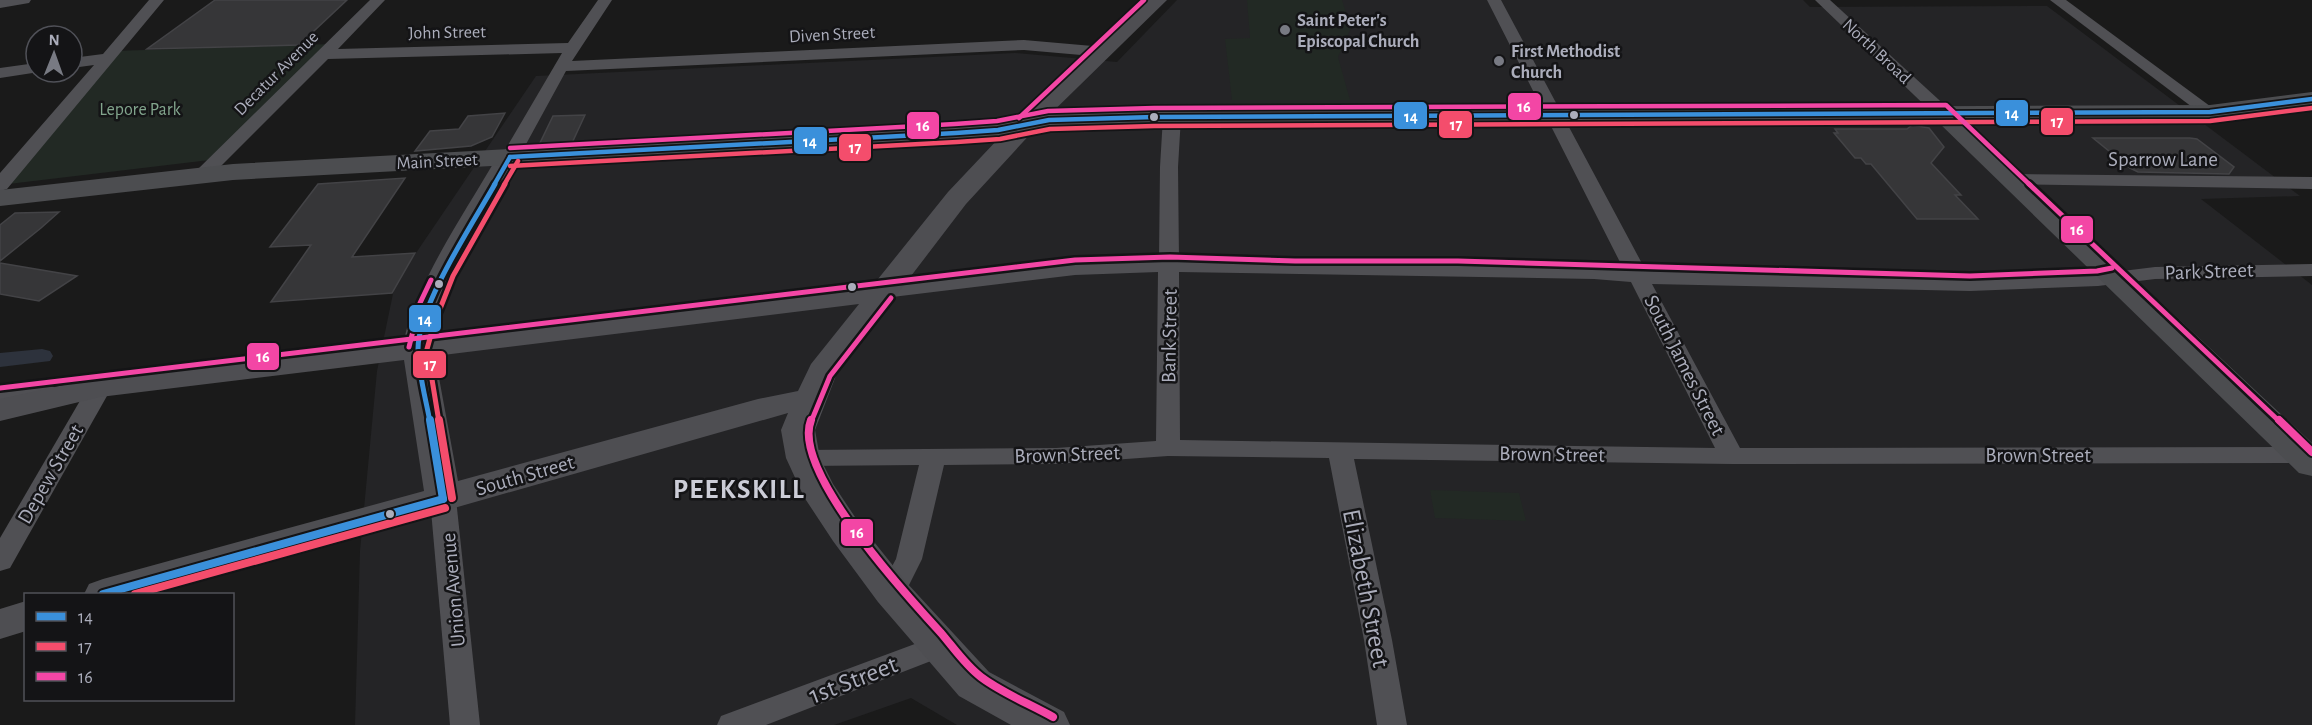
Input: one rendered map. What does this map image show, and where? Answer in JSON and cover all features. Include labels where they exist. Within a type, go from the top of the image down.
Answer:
[{"type":"main road","name":"Main Street","points":[[0,198],[202,174],[956,133],[998,130],[1049,120],[1172,117],[2210,112],[2312,99]]},
{"type":"main road","name":"North Broad","points":[[1944,114],[2307,460]]},
{"type":"street","points":[[0,4],[24,0]]},
{"type":"street","points":[[0,185],[157,0]]},
{"type":"street","name":"Decatur Avenue","points":[[202,174],[378,0]]},
{"type":"street","points":[[418,349],[428,306],[439,284],[561,66],[605,0]]},
{"type":"street","points":[[1049,725],[974,684],[892,592],[846,532],[817,488],[803,458],[798,430],[822,370],[957,198],[1025,125],[1157,0]]},
{"type":"street","name":"South James Street","points":[[1494,0],[1732,456]]},
{"type":"street","name":"North Broad","points":[[1822,0],[1944,114]]},
{"type":"street","points":[[2057,0],[2210,112]]},
{"type":"street","name":"Diven Street","points":[[561,66],[1024,45],[1104,52]]},
{"type":"street","name":"John Street","points":[[322,54],[573,48]]},
{"type":"street","points":[[84,61],[107,58]]},
{"type":"street","points":[[0,73],[24,70]]},
{"type":"street","points":[[1056,96],[1067,108],[1089,119]]},
{"type":"street","name":"Bank Street","points":[[1168,448],[1169,167],[1172,117]]},
{"type":"street","name":"Sparrow Lane","points":[[2014,180],[2312,183]]},
{"type":"street","name":"Park Street","points":[[884,292],[1075,269],[1170,266],[1295,270],[1583,273],[1639,277],[1970,285],[2098,280],[2155,273],[2312,270]]},
{"type":"street","points":[[0,397],[100,387],[884,292]]},
{"type":"street","name":"Union Avenue","points":[[418,349],[443,499],[465,725]]},
{"type":"street","points":[[0,410],[100,387]]},
{"type":"street","name":"Depew Street","points":[[0,561],[100,387]]},
{"type":"street","name":"South Street","points":[[107,593],[770,406],[810,399]]},
{"type":"street","name":"Brown Street","points":[[803,458],[1056,456],[1168,448],[1340,452],[2307,460]]},
{"type":"street","name":"Elizabeth Street","points":[[1340,452],[1378,640],[1392,725]]},
{"type":"street","points":[[892,592],[909,559],[934,456]]},
{"type":"street","points":[[0,624],[24,617]]},
{"type":"street","name":"1st Street","points":[[732,725],[939,646]]},
{"type":"shaded area","points":[[1177,0],[1803,0],[1810,7],[2047,6],[2300,196],[2201,199],[2312,285],[2312,725],[957,725],[911,698],[834,725],[355,725],[360,551],[377,371],[395,284],[536,76],[1015,53],[1117,62]]},
{"type":"green space","points":[[1247,0],[1342,0],[1351,28],[1338,57],[1350,100],[1232,100],[1225,39],[1250,38]]},
{"type":"green space","name":"Lepore Park","points":[[332,44],[218,159],[0,185],[113,51]]},
{"type":"green space","points":[[1430,490],[1519,493],[1526,521],[1435,518]]},
{"type":"building","points":[[215,0],[347,0],[299,45],[147,49]]},
{"type":"building","points":[[505,113],[492,137],[471,146],[415,151],[430,131],[459,129],[468,116]]},
{"type":"building","points":[[585,115],[572,143],[539,145],[553,116]]},
{"type":"building","points":[[1912,125],[1929,128],[1944,147],[1931,163],[1961,195],[1955,195],[1978,219],[1917,219],[1871,164],[1866,164],[1861,158],[1855,158],[1834,133],[1838,133],[1835,129],[1907,129]]},
{"type":"building","points":[[2093,138],[2197,139],[2234,167],[2229,174],[2138,172]]},
{"type":"building","points":[[405,178],[352,257],[415,253],[392,293],[271,302],[311,245],[270,247],[318,184]]},
{"type":"building","points":[[59,212],[0,261],[0,225],[15,213]]},
{"type":"building","points":[[0,263],[77,276],[39,301],[0,294]]},
{"type":"waterway","points":[[0,360],[42,356]]},
{"type":"transit line","name":"16","points":[[1019,118],[1144,0]]},
{"type":"transit line","name":"14","points":[[510,157],[956,133],[998,130],[1049,120],[1154,117],[2210,112],[2312,99]]},
{"type":"transit line","name":"16","points":[[510,148],[955,124],[997,121],[1048,111],[1154,108],[1946,105],[2312,452]]},
{"type":"transit line","name":"17","points":[[510,166],[957,142],[1000,139],[1050,129],[1154,126],[2210,121],[2312,108]]},
{"type":"transit line","name":"14","points":[[443,499],[418,349],[423,324],[439,284],[510,157]]},
{"type":"transit line","name":"17","points":[[452,498],[427,349],[442,300],[453,276],[518,161]]},
{"type":"transit line","name":"16","points":[[0,388],[1075,260],[1170,257],[1295,261],[1458,261],[1970,276],[2097,271],[2112,268]]},
{"type":"transit line","name":"16","points":[[409,347],[420,303],[431,280]]},
{"type":"transit line","name":"16","points":[[891,298],[830,376],[807,431],[812,455],[825,484],[853,527],[899,586],[980,677],[1053,717]]},
{"type":"transit line","name":"14","points":[[107,593],[443,499]]},
{"type":"transit line","name":"17","points":[[139,593],[445,508]]},
{"type":"place","name":"Saint Peter's Episcopal Church","points":[[1285,30]]},
{"type":"place","name":"First Methodist Church","points":[[1499,61]]},
{"type":"district","name":"PEEKSKILL","points":[[739,489]]}]
